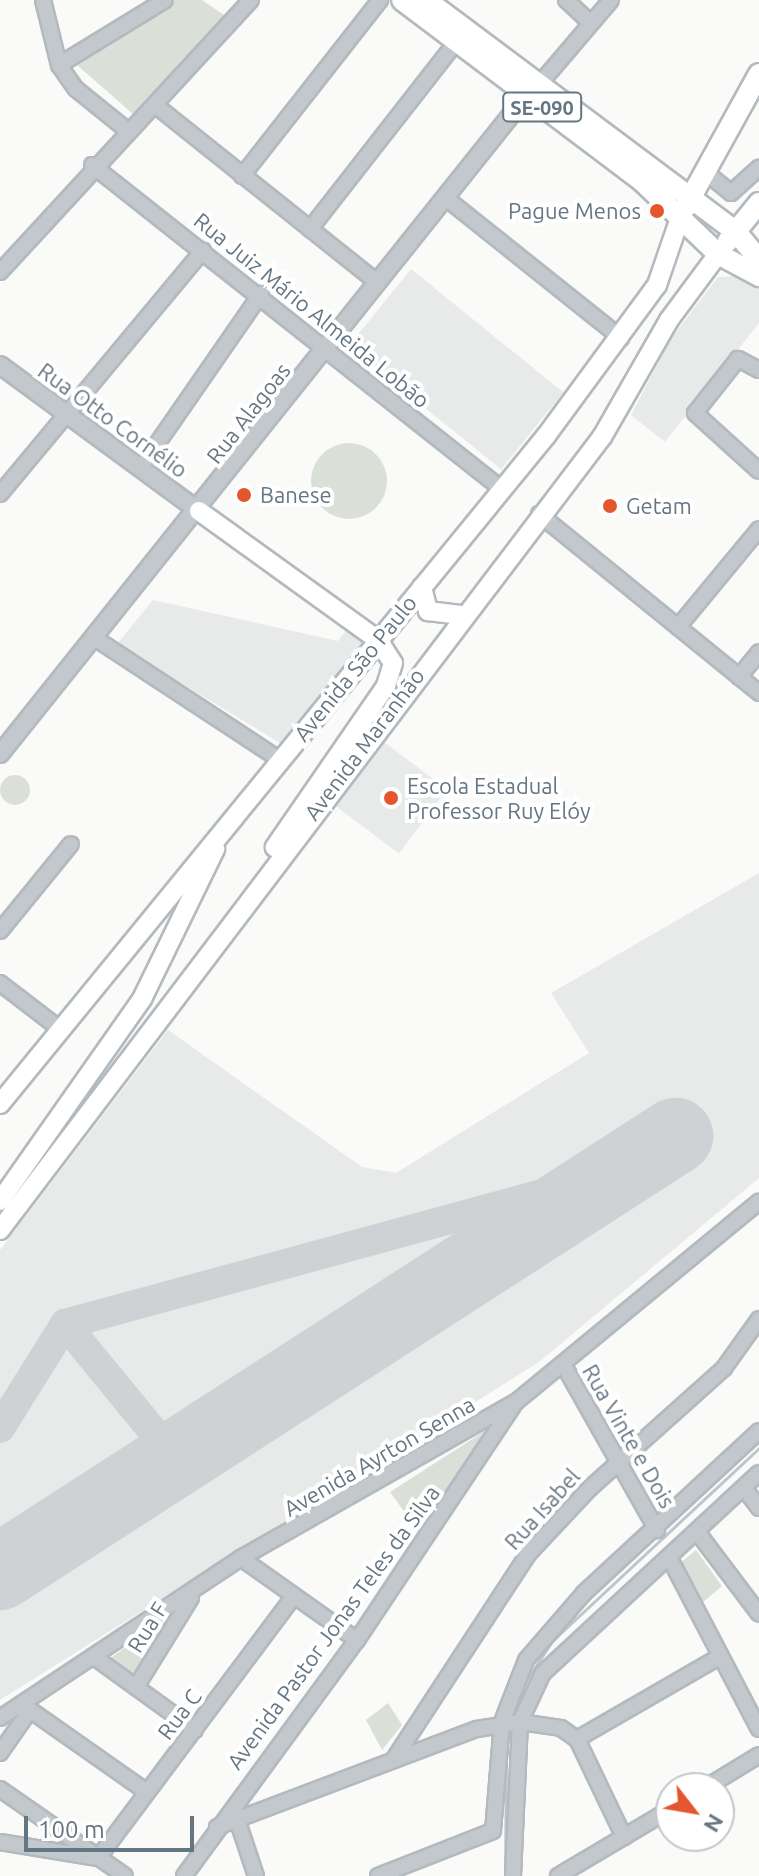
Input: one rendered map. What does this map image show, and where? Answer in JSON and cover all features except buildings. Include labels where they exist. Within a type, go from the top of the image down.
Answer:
[{"type":"main road","name":"SE-090","points":[[402,0],[456,42],[532,91]]},
{"type":"main road","name":"SE-090","points":[[426,0],[532,91],[686,207],[736,232],[759,259]]},
{"type":"main road","points":[[686,207],[759,74]]},
{"type":"main road","points":[[718,254],[759,203]]},
{"type":"main road","name":"SE-090","points":[[686,207],[718,254],[759,276]]},
{"type":"main road","name":"Avenida São Paulo","points":[[0,1104],[503,490],[621,338],[664,271],[686,207]]},
{"type":"main road","name":"Avenida Maranhão","points":[[0,1230],[461,615],[626,403],[657,338],[718,254]]},
{"type":"main road","points":[[199,511],[378,640],[393,663],[389,681],[311,787],[241,908]]},
{"type":"main road","points":[[422,587],[428,611],[461,615]]},
{"type":"main road","points":[[0,1201],[142,999],[224,828]]},
{"type":"street","points":[[43,0],[59,65],[76,89],[128,131]]},
{"type":"street","points":[[59,65],[165,0]]},
{"type":"street","points":[[0,272],[92,165],[155,105],[251,0]]},
{"type":"street","points":[[242,176],[380,0]]},
{"type":"street","points":[[566,0],[591,23]]},
{"type":"street","name":"Rua Alagoas","points":[[0,754],[199,511],[532,91],[611,0]]},
{"type":"street","points":[[310,229],[456,42]]},
{"type":"street","points":[[155,105],[378,283]]},
{"type":"street","name":"Rua Juiz Mário Almeida Lobão","points":[[92,165],[261,294],[503,490]]},
{"type":"street","points":[[704,171],[731,193],[759,168]]},
{"type":"street","points":[[447,199],[621,338]]},
{"type":"street","points":[[0,494],[203,250]]},
{"type":"street","points":[[141,467],[261,294]]},
{"type":"street","points":[[759,370],[738,359],[695,413],[759,471]]},
{"type":"street","name":"Rua Otto Cornélio","points":[[0,365],[67,411],[199,511]]},
{"type":"street","points":[[539,514],[759,693]]},
{"type":"street","points":[[678,627],[756,539]]},
{"type":"street","points":[[93,637],[280,760]]},
{"type":"street","points":[[739,677],[759,652]]},
{"type":"street","points":[[0,931],[71,844]]},
{"type":"street","points":[[0,983],[60,1029]]},
{"type":"street","name":"Avenida Ayrton Senna","points":[[0,1718],[26,1707],[241,1558],[516,1402],[759,1202]]},
{"type":"street","name":"Rua Isabel","points":[[394,1759],[504,1587],[617,1462],[724,1368],[759,1319]]},
{"type":"street","name":"Rua Vinte e Dois","points":[[563,1364],[657,1530]]},
{"type":"street","name":"Avenida Pastor Jonas Teles da Silva","points":[[184,1876],[357,1640],[516,1402]]},
{"type":"street","points":[[378,1876],[493,1831],[502,1722],[539,1642],[759,1431]]},
{"type":"street","points":[[513,1876],[520,1722],[564,1648],[698,1533],[759,1473]]},
{"type":"street","points":[[744,1488],[759,1508]]},
{"type":"street","points":[[698,1533],[759,1614]]},
{"type":"street","points":[[669,1557],[721,1656],[755,1710],[759,1729]]},
{"type":"street","points":[[241,1558],[357,1640]]},
{"type":"street","name":"Rua F","points":[[136,1687],[196,1591]]},
{"type":"street","name":"Rua C","points":[[98,1858],[294,1596]]},
{"type":"street","points":[[577,1739],[721,1656]]},
{"type":"street","points":[[97,1659],[195,1730]]},
{"type":"street","points":[[0,1753],[26,1707],[147,1792]]},
{"type":"street","points":[[217,1827],[394,1759],[502,1722],[520,1722],[561,1728],[577,1739],[624,1837]]},
{"type":"street","points":[[731,1772],[759,1755]]},
{"type":"street","points":[[0,1789],[125,1876]]},
{"type":"street","points":[[237,1819],[256,1876]]},
{"type":"street","points":[[558,1876],[655,1819]]},
{"type":"street","points":[[0,1842],[98,1858]]},
{"type":"shaded area","points":[[175,0],[202,0],[227,17],[133,114],[77,65]]},
{"type":"shaded area","points":[[411,269],[563,392],[501,469],[349,346]]},
{"type":"shaded area","points":[[745,276],[759,282],[759,323],[665,442],[631,415],[670,340],[718,277]]},
{"type":"shaded area","points":[[349,443],[364,446],[376,454],[384,466],[387,481],[384,496],[376,508],[364,516],[349,519],[334,516],[322,508],[314,496],[311,481],[314,466],[322,454],[334,446]]},
{"type":"shaded area","points":[[153,600],[338,641],[349,627],[369,638],[283,745],[117,644]]},
{"type":"shaded area","name":"Escola Estadual Professor Ruy Elóy","points":[[384,742],[447,790],[399,853],[336,806]]},
{"type":"shaded area","points":[[15,775],[26,779],[30,790],[26,801],[15,805],[4,801],[0,790],[4,779]]},
{"type":"shaded area","points":[[759,873],[759,1178],[539,1362],[0,1700],[0,1250],[168,1030],[362,1167],[396,1173],[589,1053],[551,993]]},
{"type":"shaded area","points":[[488,1429],[421,1535],[390,1492]]},
{"type":"shaded area","points":[[696,1550],[722,1586],[702,1603],[678,1565]]},
{"type":"shaded area","points":[[179,1608],[134,1679],[108,1660]]},
{"type":"shaded area","points":[[388,1703],[402,1725],[382,1750],[366,1720]]},
{"type":"waterway","points":[[524,1684],[552,1641],[759,1448]]},
{"type":"waterway","points":[[505,1876],[506,1756]]},
{"type":"taxiway","points":[[0,1428],[65,1324],[619,1173]]},
{"type":"taxiway","points":[[65,1324],[176,1459]]},
{"type":"runway","points":[[0,1572],[675,1136]]},
{"type":"place","name":"Pague Menos","points":[[657,211]]},
{"type":"place","name":"Banese","points":[[244,495]]},
{"type":"place","name":"Getam","points":[[610,506]]},
{"type":"place","name":"Escola Estadual Professor Ruy Elóy","points":[[391,798]]}]
